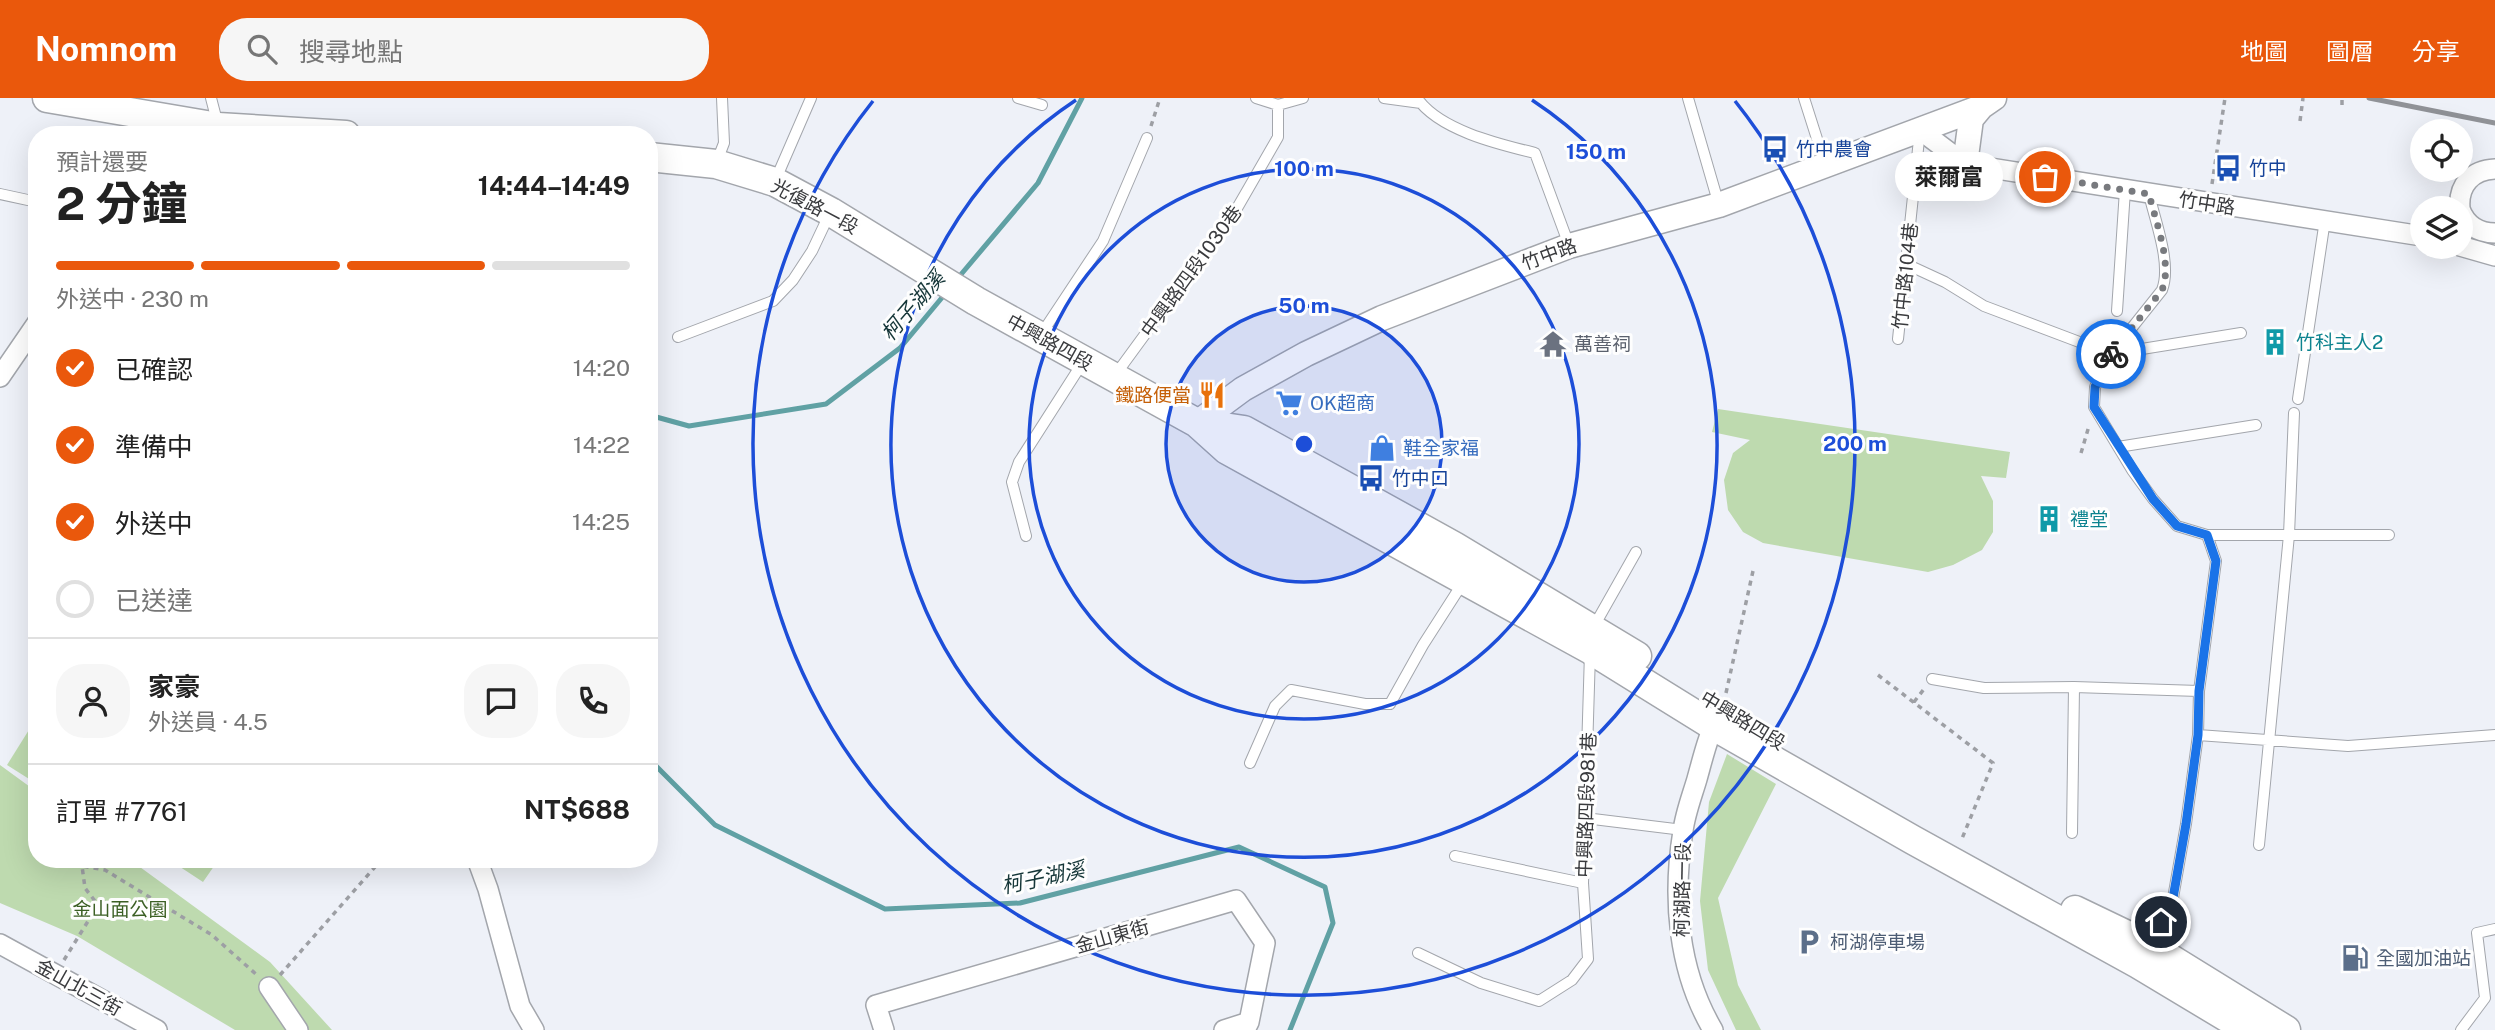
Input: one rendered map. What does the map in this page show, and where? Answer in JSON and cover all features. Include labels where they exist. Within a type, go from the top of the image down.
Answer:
[{"type":"main road","points":[[47,98],[212,126]]},
{"type":"main road","name":"光復路一段","points":[[658,157],[716,164],[775,181],[976,301]]},
{"type":"main road","name":"中興路四段","points":[[976,301],[1197,424],[1244,430],[1453,565],[1592,639],[1717,717],[2045,909],[2144,955],[2286,1030]]},
{"type":"main road","name":"中興路四段","points":[[1717,717],[2052,898],[2144,955],[2248,1030]]},
{"type":"street","name":"竹中路","points":[[1197,424],[1243,389],[1306,354],[1382,318],[1569,246],[1719,205],[1920,130],[1987,102]]},
{"type":"street","points":[[1965,164],[1971,119],[1987,102]]},
{"type":"street","name":"竹中路","points":[[1920,130],[1965,164],[2410,234]]},
{"type":"street","points":[[2462,196],[2462,188],[2468,180],[2484,170],[2495,169]]},
{"type":"street","points":[[2473,225],[2481,231],[2495,233]]},
{"type":"street","points":[[2473,250],[2495,256]]},
{"type":"street","points":[[3,367],[28,335]]},
{"type":"street","name":"柯湖路一段","points":[[1713,1030],[1698,1005],[1682,950],[1678,891],[1683,830],[1717,717]]},
{"type":"street","points":[[480,868],[520,1006],[534,1030]]},
{"type":"street","name":"金山東街","points":[[884,1030],[876,1005],[1236,900],[1265,943],[1247,1026]]},
{"type":"street","name":"金山北三街","points":[[0,944],[157,1030]]},
{"type":"street","points":[[269,987],[298,1030]]},
{"type":"street","points":[[1224,1030],[1247,1026]]},
{"type":"lane","points":[[211,98],[218,126]]},
{"type":"lane","points":[[716,164],[724,143],[722,98]]},
{"type":"lane","points":[[775,181],[811,98]]},
{"type":"lane","points":[[1018,98],[1042,105]]},
{"type":"lane","points":[[1256,98],[1278,105],[1303,98]]},
{"type":"lane","points":[[1384,98],[1419,101],[1442,122],[1482,138],[1535,153],[1569,246]]},
{"type":"lane","points":[[1688,98],[1719,205]]},
{"type":"lane","points":[[1804,98],[1825,164]]},
{"type":"lane","name":"中興路四段1030巷","points":[[1114,377],[1236,210],[1278,137],[1278,105]]},
{"type":"lane","name":"竹中路104巷","points":[[1898,339],[1920,130]]},
{"type":"lane","points":[[1040,336],[1103,241],[1147,138]]},
{"type":"lane","points":[[2117,311],[2125,190]]},
{"type":"lane","points":[[0,194],[28,200]]},
{"type":"lane","points":[[2149,194],[2165,266],[2165,282],[2162,290],[2111,354],[2095,387],[2094,407],[2153,499],[2177,526],[2207,535],[2389,535]]},
{"type":"lane","points":[[678,337],[773,301],[806,261],[831,212]]},
{"type":"lane","points":[[2298,399],[2325,220]]},
{"type":"lane","points":[[1906,264],[1945,282],[1984,306],[2111,354],[2241,334]]},
{"type":"lane","points":[[1026,536],[1012,482],[1019,462],[1084,361]]},
{"type":"lane","points":[[2259,845],[2289,535],[2294,413]]},
{"type":"lane","points":[[2118,447],[2256,425]]},
{"type":"lane","points":[[2144,955],[2173,898],[2186,824],[2198,735],[2199,691],[2216,561],[2207,535]]},
{"type":"lane","points":[[1592,639],[1636,552]]},
{"type":"lane","points":[[1250,763],[1275,706],[1291,690],[1365,704],[1390,704],[1423,645],[1453,565]]},
{"type":"lane","name":"中興路四段981巷","points":[[1418,953],[1481,984],[1539,1002],[1572,980],[1588,959],[1583,883],[1592,639]]},
{"type":"lane","points":[[1931,679],[1984,688],[2074,687],[2199,691]]},
{"type":"lane","points":[[2072,833],[2074,687]]},
{"type":"lane","points":[[2198,735],[2348,746],[2495,735]]},
{"type":"lane","points":[[1585,818],[1683,830]]},
{"type":"lane","points":[[1455,856],[1583,883]]},
{"type":"lane","points":[[2461,1030],[2485,998],[2477,933],[2495,929]]},
{"type":"path","points":[[1147,138],[1160,98]]},
{"type":"path","points":[[2211,203],[2225,98]]},
{"type":"path","points":[[2300,121],[2303,98]]},
{"type":"path","points":[[2342,98],[2342,105]]},
{"type":"path","points":[[2081,453],[2094,407]]},
{"type":"path","points":[[1717,717],[1753,570]]},
{"type":"path","points":[[1878,675],[1993,763],[1959,846]]},
{"type":"path","points":[[57,974],[77,936],[98,905],[85,888],[82,868]]},
{"type":"path","points":[[94,868],[105,870],[212,935],[269,987],[374,868]]},
{"type":"green space","points":[[1718,409],[2010,452],[2006,478],[1981,476],[1993,501],[1993,532],[1982,550],[1953,565],[1928,572],[1763,543],[1743,532],[1728,510],[1724,480],[1733,453],[1750,440],[1712,432]]},
{"type":"green space","points":[[28,731],[28,778],[7,765]]},
{"type":"green space","points":[[1727,754],[1776,784],[1718,898],[1738,985],[1761,1030],[1736,1030],[1708,970],[1700,901],[1709,802]]},
{"type":"green space","name":"金山面公園","points":[[0,765],[28,785],[28,868],[141,868],[270,962],[332,1030],[235,1030],[77,936],[0,903]]},
{"type":"green space","points":[[182,868],[213,868],[203,882]]},
{"type":"waterway","name":"柯子湖溪","points":[[958,278],[1038,183],[1082,98]]},
{"type":"waterway","name":"柯子湖溪","points":[[658,417],[689,426],[826,404],[900,348],[945,294]]},
{"type":"waterway","name":"柯子湖溪","points":[[658,768],[715,825],[885,909],[1020,903],[1239,847],[1325,887],[1333,923],[1290,1030]]},
{"type":"railway","points":[[2369,98],[2495,123]]},
{"type":"way so far","points":[[2045,177],[2149,194],[2165,266],[2165,282],[2162,290],[2111,354]]},
{"type":"place","name":"竹中農會","points":[[1775,149]]},
{"type":"place","name":"竹中","points":[[2228,168]]},
{"type":"place","name":"萊爾富","points":[[2045,177]]},
{"type":"place","name":"竹科主人2","points":[[2275,342]]},
{"type":"place","name":"萬善祠","points":[[1553,344]]},
{"type":"place","name":"鐵路便當","points":[[1212,395]]},
{"type":"place","name":"OK超商","points":[[1289,403]]},
{"type":"place","name":"鞋全家福","points":[[1382,448]]},
{"type":"place","name":"竹中口","points":[[1371,478]]},
{"type":"place","name":"禮堂","points":[[2049,519]]},
{"type":"place","name":"柯湖停車場","points":[[1809,942]]},
{"type":"place","name":"全國加油站","points":[[2355,958]]},
{"type":"route","points":[[2111,354],[2095,387],[2094,407],[2153,499],[2177,526],[2207,535],[2216,561],[2199,691],[2198,735],[2186,824],[2173,898],[2161,922]]}]
